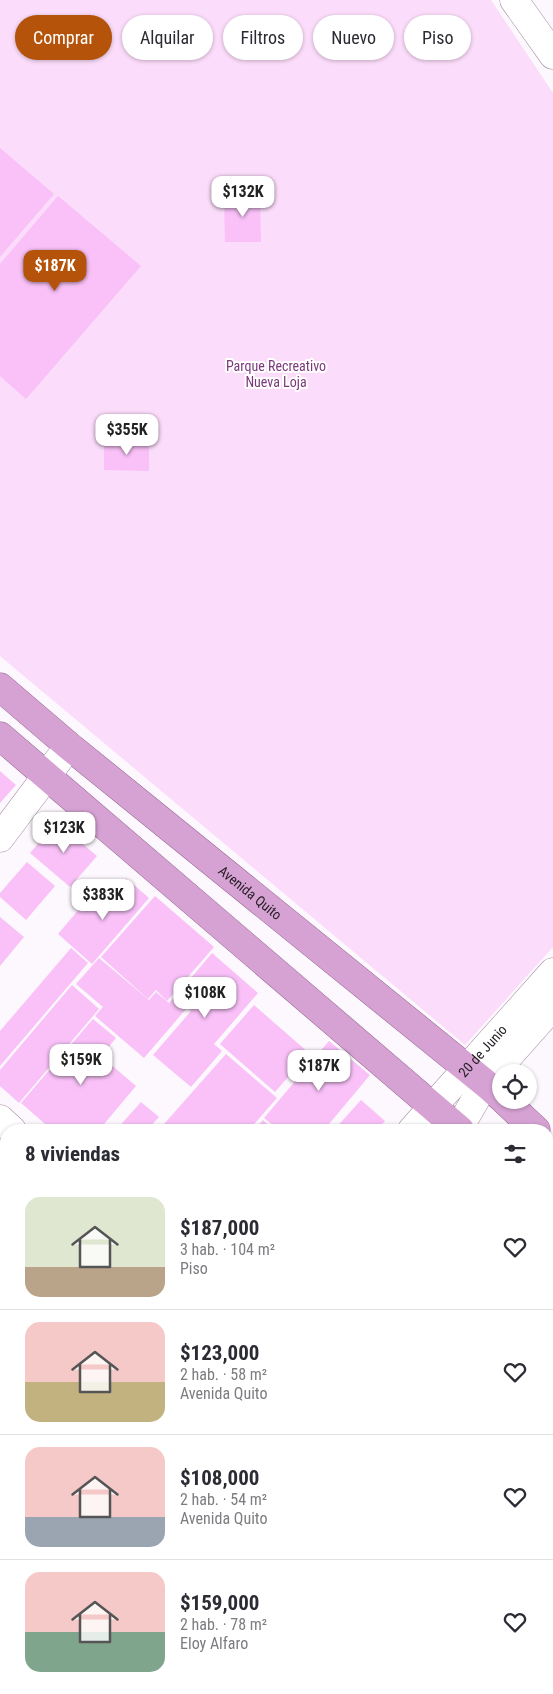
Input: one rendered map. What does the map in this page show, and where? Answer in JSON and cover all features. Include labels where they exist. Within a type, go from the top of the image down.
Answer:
[{"type":"highway","name":"Avenida Quito","points":[[0,687],[69,746],[489,1087],[529,1124]]},
{"type":"highway","points":[[0,736],[452,1124]]},
{"type":"street","points":[[514,0],[553,55]]},
{"type":"street","points":[[0,838],[69,746]]},
{"type":"street","name":"20 de Junio","points":[[418,1124],[433,1108],[489,1087],[553,972]]},
{"type":"street","name":"20 de Junio","points":[[463,1124],[489,1087],[553,1006]]},
{"type":"green space","name":"Parque Recreativo Nueva Loja","points":[[0,0],[491,0],[553,93],[553,947],[465,1045],[0,656]]},
{"type":"building","points":[[0,148],[54,194],[0,257]]},
{"type":"building","points":[[260,194],[261,242],[225,242],[224,195]]},
{"type":"building","points":[[58,196],[141,266],[26,399],[0,376],[0,264]]},
{"type":"building","points":[[104,442],[149,443],[149,471],[104,470]]},
{"type":"building","points":[[0,771],[16,785],[0,803]]},
{"type":"building","points":[[57,822],[97,856],[70,887],[30,853]]},
{"type":"building","points":[[27,862],[55,886],[26,920],[0,897],[0,893]]},
{"type":"building","points":[[126,878],[149,898],[92,964],[58,934],[91,895],[102,905]]},
{"type":"building","points":[[155,896],[214,947],[167,1001],[156,990],[148,999],[101,957]]},
{"type":"building","points":[[0,917],[24,937],[0,966]]},
{"type":"building","points":[[71,948],[88,963],[0,1066],[0,1031]]},
{"type":"building","points":[[212,953],[258,993],[214,1044],[222,1051],[191,1087],[153,1055],[191,1011],[175,997]]},
{"type":"building","points":[[99,958],[149,1000],[156,992],[169,1003],[173,998],[186,1009],[144,1058],[95,1016],[103,1007],[76,984]]},
{"type":"building","points":[[72,985],[99,1009],[19,1103],[0,1086],[0,1070]]},
{"type":"building","points":[[254,1005],[309,1053],[275,1092],[220,1044]]},
{"type":"building","points":[[93,1019],[116,1038],[101,1056],[136,1086],[104,1124],[45,1124],[21,1103]]},
{"type":"building","points":[[329,1041],[370,1075],[329,1124],[272,1124],[264,1118]]},
{"type":"building","points":[[226,1054],[277,1098],[254,1124],[164,1124]]},
{"type":"building","points":[[361,1100],[385,1121],[382,1124],[339,1124]]},
{"type":"building","points":[[141,1102],[159,1117],[153,1124],[121,1124]]},
{"type":"building","points":[[263,1120],[267,1124],[259,1124]]}]
